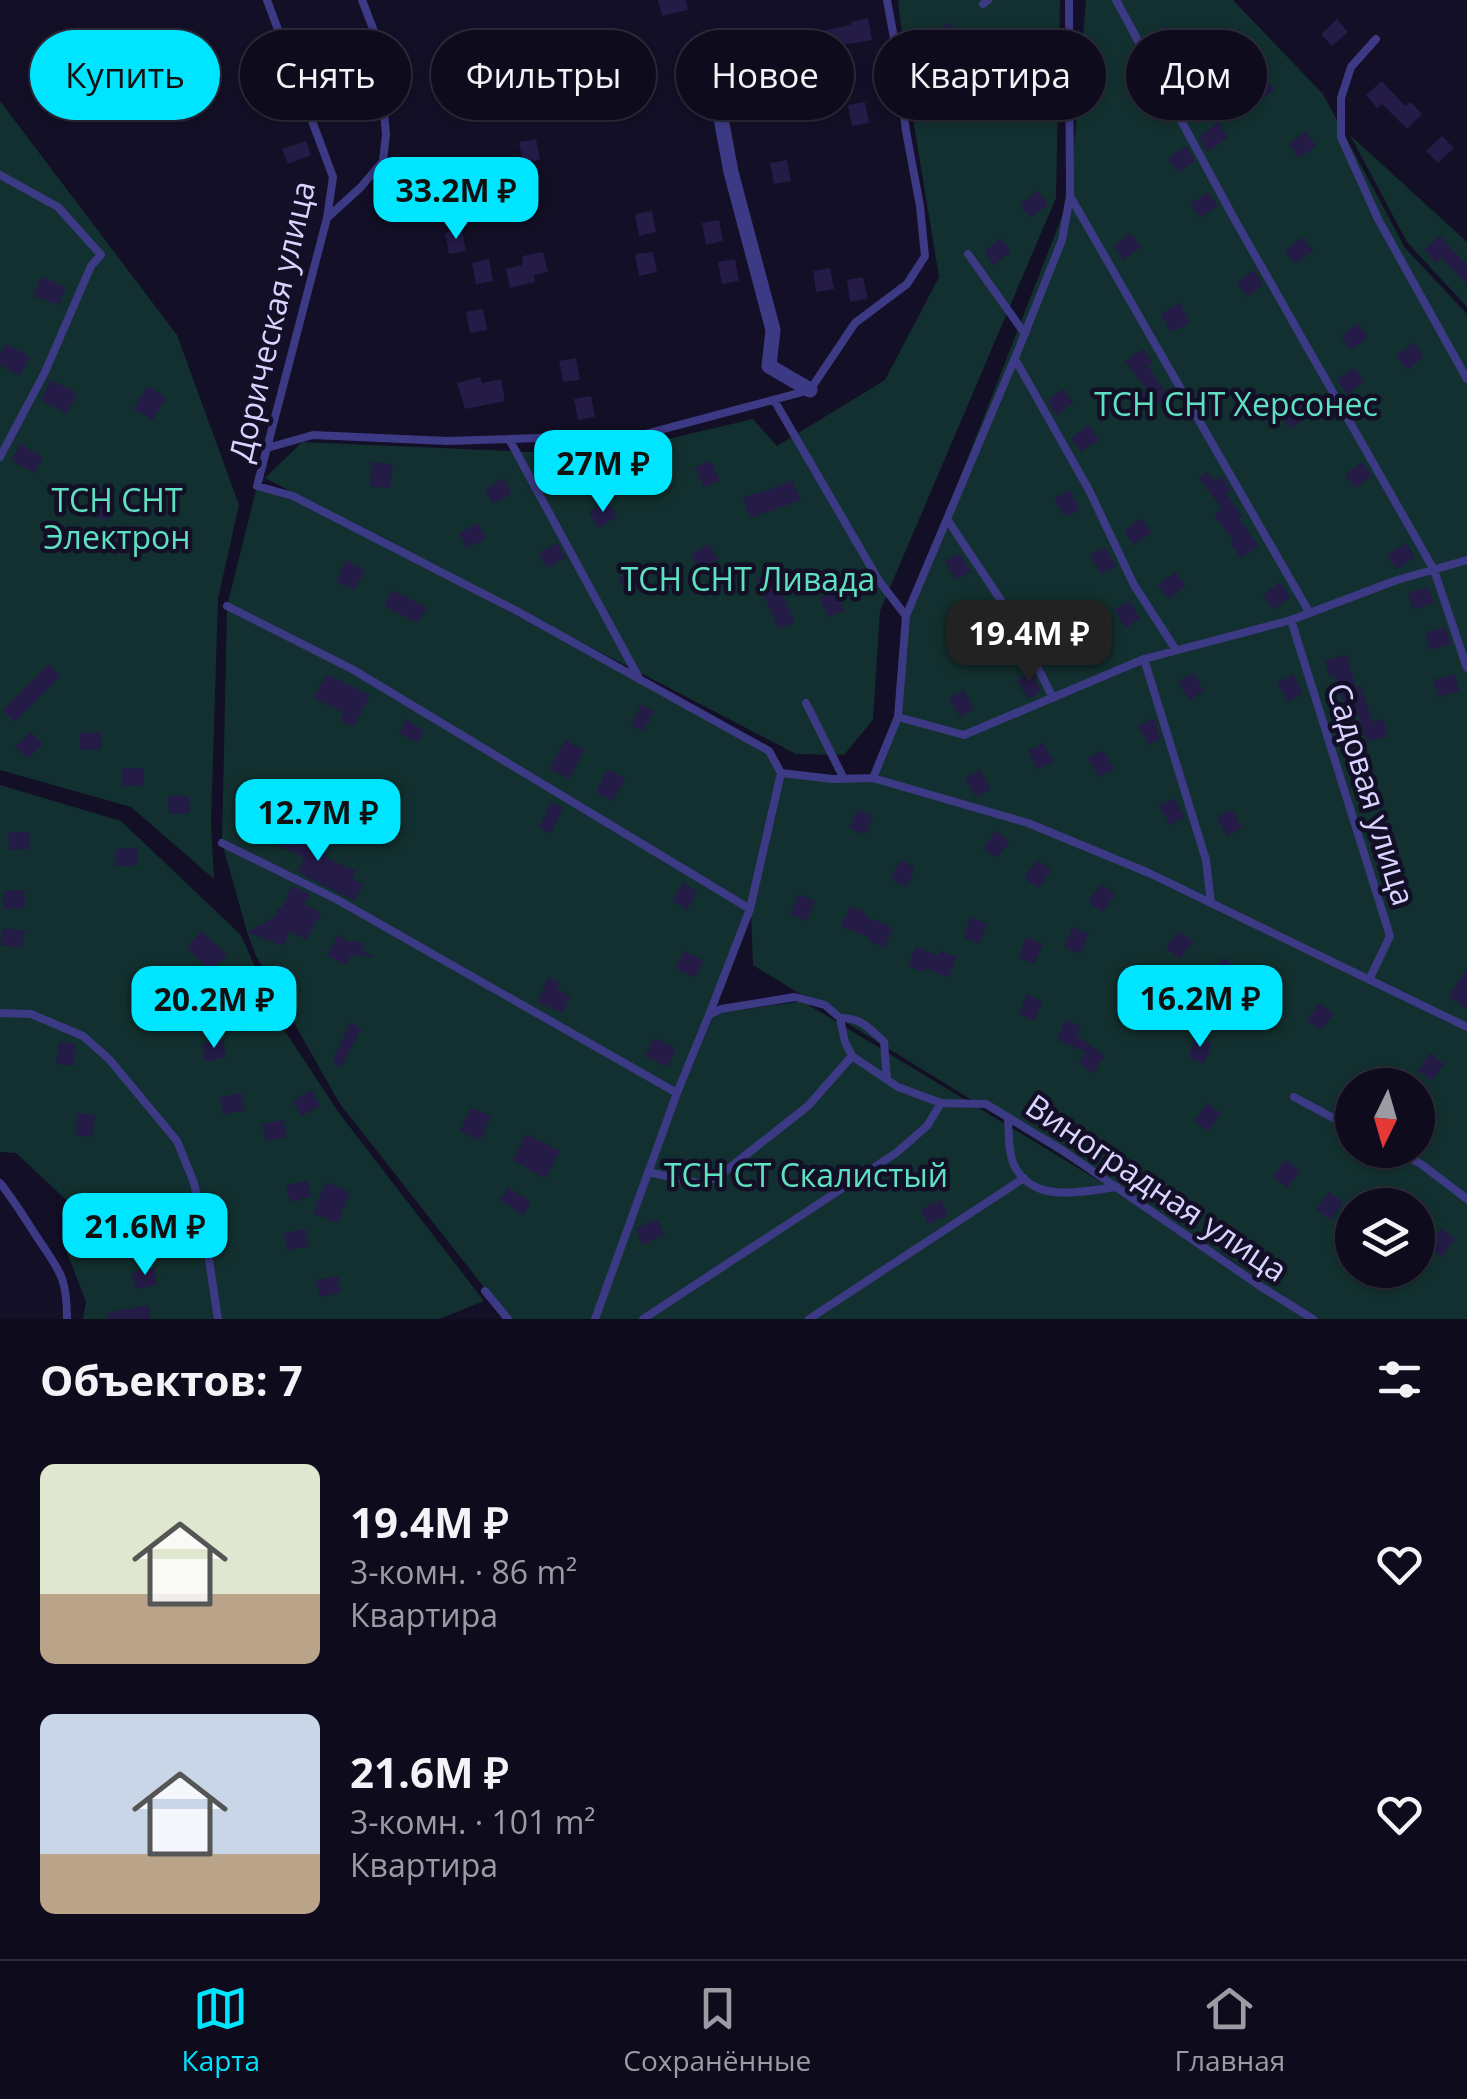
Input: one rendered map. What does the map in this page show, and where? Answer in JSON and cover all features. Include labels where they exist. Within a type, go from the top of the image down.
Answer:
[{"type":"street","points":[[721,120],[772,330],[769,366],[810,390]]},
{"type":"lane","name":"Дорическая улица","points":[[267,0],[333,177],[327,218],[257,486],[292,496],[640,680]]},
{"type":"lane","points":[[327,218],[383,161],[386,134],[377,39],[362,0]]},
{"type":"lane","points":[[267,448],[313,434],[447,442],[615,442],[810,390],[856,323],[907,284],[925,256],[887,0]]},
{"type":"lane","points":[[874,778],[898,716],[906,616],[1062,240],[1070,196],[1069,0]]},
{"type":"lane","points":[[1116,0],[1236,222],[1434,570],[1467,668]]},
{"type":"lane","points":[[1376,40],[1351,67],[1341,98],[1341,137],[1378,220],[1467,379]]},
{"type":"lane","points":[[0,175],[58,207],[101,255],[92,266],[0,457]]},
{"type":"lane","points":[[1070,196],[1308,612]]},
{"type":"lane","points":[[968,254],[1025,334]]},
{"type":"lane","points":[[1015,359],[1088,490],[1134,585],[1176,650]]},
{"type":"lane","points":[[774,400],[878,581],[906,616]]},
{"type":"lane","points":[[508,439],[640,680],[768,751],[781,773],[750,909],[677,1093],[595,1319]]},
{"type":"lane","points":[[947,518],[1014,620],[1053,698]]},
{"type":"lane","points":[[898,716],[964,735],[1144,660],[1292,620],[1467,560]]},
{"type":"lane","points":[[227,606],[352,669],[750,909]]},
{"type":"lane","name":"Садовая улица","points":[[1292,620],[1390,936],[1369,980]]},
{"type":"lane","points":[[1144,660],[1206,860],[1211,903]]},
{"type":"lane","points":[[806,704],[844,779]]},
{"type":"lane","points":[[781,773],[874,778],[1028,824],[1149,873],[1467,1027]]},
{"type":"lane","points":[[222,843],[336,899],[677,1093]]},
{"type":"lane","points":[[648,1172],[702,1184],[723,1173],[808,1106],[852,1056],[840,1018],[826,1006],[795,996],[721,1009],[709,1015]]},
{"type":"lane","points":[[0,1013],[30,1014],[83,1036],[110,1058],[177,1141],[194,1183],[218,1319]]},
{"type":"lane","points":[[840,1018],[854,1018],[884,1042],[887,1079]]},
{"type":"lane","name":"Виноградная улица","points":[[852,1056],[898,1087],[922,1097],[986,1104],[1313,1319]]},
{"type":"lane","points":[[1294,1097],[1335,1119]]},
{"type":"lane","points":[[643,1319],[896,1153],[927,1126],[941,1102]]},
{"type":"lane","points":[[1008,1117],[1013,1164],[1036,1187],[1052,1193],[1117,1187]]},
{"type":"lane","points":[[1427,1168],[1467,1199]]},
{"type":"lane","points":[[809,1319],[1024,1178]]},
{"type":"lane","points":[[0,1183],[59,1267],[67,1296],[67,1319]]},
{"type":"lane","points":[[485,1291],[508,1319]]},
{"type":"green space","name":"ТСН СНТ Ливада","points":[[898,0],[1060,0],[1059,30],[901,30]]},
{"type":"green space","points":[[1086,0],[1233,0],[1262,30],[1126,30],[1126,120],[1267,120],[1267,36],[1323,94],[1405,248],[1467,314],[1467,1319],[509,1319],[340,1104],[256,956],[247,932],[222,843],[227,606],[257,486],[293,496],[769,751],[781,773],[873,778],[898,717],[906,616],[1070,196],[1076,120],[1106,120],[1106,30],[1084,30]],"holes":[[[751,913],[753,965],[1278,1289],[802,1001],[714,1014],[650,1168]]]},
{"type":"green space","name":"ТСН СНТ Электрон","points":[[0,101],[177,335],[239,505],[218,599],[211,823],[214,879],[131,807],[0,770]]},
{"type":"green space","name":"ТСН СНТ Ливада","points":[[913,120],[1058,120],[1056,198],[880,611],[873,720],[844,755],[796,754],[265,478],[302,442],[600,455],[753,419],[777,446],[885,380],[939,277]]},
{"type":"green space","points":[[1350,135],[1467,242],[1467,307],[1407,242]]},
{"type":"green space","points":[[0,785],[121,821],[241,935],[279,1022],[339,1113],[484,1301],[439,1319],[83,1319],[86,1302],[63,1242],[77,1210],[16,1153],[0,1152]]},
{"type":"building","points":[[658,0],[686,0],[688,10],[662,16]]},
{"type":"building","points":[[868,18],[872,40],[854,43],[854,30],[827,30]]},
{"type":"building","points":[[1337,19],[1348,32],[1332,46],[1321,34]]},
{"type":"building","points":[[949,23],[953,30],[935,30]]},
{"type":"building","points":[[1382,81],[1405,106],[1411,102],[1422,114],[1407,129],[1382,104],[1377,108],[1366,95]]},
{"type":"building","points":[[865,102],[869,123],[852,126],[854,104]]},
{"type":"building","points":[[1218,122],[1228,137],[1207,152],[1199,137]]},
{"type":"building","points":[[1306,131],[1316,146],[1299,158],[1289,144]]},
{"type":"building","points":[[1442,136],[1454,148],[1438,163],[1426,151]]},
{"type":"building","points":[[536,139],[540,160],[523,163],[519,142]]},
{"type":"building","points":[[306,141],[311,155],[288,164],[282,149]]},
{"type":"building","points":[[1186,146],[1195,161],[1178,173],[1168,159]]},
{"type":"building","points":[[787,160],[791,181],[774,184],[770,163]]},
{"type":"building","points":[[439,186],[443,207],[426,210],[422,189]]},
{"type":"building","points":[[1038,191],[1048,205],[1030,218],[1020,204]]},
{"type":"building","points":[[1208,192],[1218,206],[1200,218],[1190,204]]},
{"type":"building","points":[[652,211],[656,232],[639,236],[635,214]]},
{"type":"building","points":[[719,220],[723,241],[706,245],[702,223]]},
{"type":"building","points":[[462,230],[466,251],[449,254],[445,233]]},
{"type":"building","points":[[1131,233],[1141,247],[1124,260],[1114,246]]},
{"type":"building","points":[[1440,236],[1467,265],[1467,284],[1441,258],[1436,263],[1424,250]]},
{"type":"building","points":[[1303,237],[1313,251],[1295,264],[1285,250]]},
{"type":"building","points":[[1001,238],[1011,252],[993,265],[984,251]]},
{"type":"building","points":[[543,252],[548,272],[534,275],[535,282],[510,288],[506,269],[522,265],[523,256]]},
{"type":"building","points":[[653,252],[657,272],[639,276],[635,254]]},
{"type":"building","points":[[489,259],[493,281],[476,284],[472,263]]},
{"type":"building","points":[[735,259],[739,281],[722,284],[718,262]]},
{"type":"building","points":[[830,268],[834,289],[816,292],[813,271]]},
{"type":"building","points":[[1254,270],[1263,285],[1247,297],[1237,282]]},
{"type":"building","points":[[41,277],[66,287],[59,305],[34,296]]},
{"type":"building","points":[[863,277],[868,299],[850,302],[847,280]]},
{"type":"building","points":[[1180,303],[1190,323],[1171,332],[1161,313]]},
{"type":"building","points":[[483,309],[487,330],[470,333],[466,312]]},
{"type":"building","points":[[1358,323],[1368,337],[1351,350],[1341,336]]},
{"type":"building","points":[[1414,343],[1424,357],[1407,370],[1396,356]]},
{"type":"building","points":[[6,344],[30,357],[20,376],[0,365]]},
{"type":"building","points":[[1143,349],[1153,363],[1148,366],[1168,396],[1151,409],[1140,395],[1147,390],[1125,361]]},
{"type":"building","points":[[576,358],[580,380],[563,382],[559,361]]},
{"type":"building","points":[[1354,368],[1364,382],[1347,394],[1337,380]]},
{"type":"building","points":[[480,377],[482,383],[501,379],[505,401],[465,409],[457,383]]},
{"type":"building","points":[[51,380],[77,393],[67,414],[41,400]]},
{"type":"building","points":[[147,386],[166,397],[153,420],[134,409]]},
{"type":"building","points":[[1063,389],[1073,403],[1056,416],[1047,400]]},
{"type":"building","points":[[591,396],[595,417],[578,420],[574,399]]},
{"type":"building","points":[[1298,402],[1308,416],[1290,429],[1280,415]]},
{"type":"building","points":[[1089,425],[1099,440],[1081,452],[1071,438]]},
{"type":"building","points":[[20,444],[43,457],[34,473],[11,460]]},
{"type":"building","points":[[711,461],[720,481],[704,487],[695,467]]},
{"type":"building","points":[[372,462],[393,464],[390,488],[370,486]]},
{"type":"building","points":[[1362,462],[1372,476],[1355,488],[1345,474]]},
{"type":"building","points":[[571,469],[579,484],[560,495],[552,479]]},
{"type":"building","points":[[1207,472],[1215,481],[1222,476],[1231,491],[1226,494],[1242,516],[1239,519],[1259,546],[1241,558],[1214,515],[1222,509],[1199,478]]},
{"type":"building","points":[[504,478],[512,494],[493,504],[485,489]]},
{"type":"building","points":[[792,480],[801,500],[751,518],[742,498]]},
{"type":"building","points":[[1070,490],[1080,509],[1065,517],[1054,498]]},
{"type":"building","points":[[98,492],[114,496],[108,520],[91,516]]},
{"type":"building","points":[[608,502],[617,517],[598,528],[589,512]]},
{"type":"building","points":[[1141,518],[1152,532],[1134,545],[1124,531]]},
{"type":"building","points":[[478,523],[486,538],[467,548],[459,533]]},
{"type":"building","points":[[557,543],[565,558],[547,568],[539,553]]},
{"type":"building","points":[[1406,543],[1415,557],[1397,569],[1387,555]]},
{"type":"building","points":[[709,544],[718,559],[699,569],[691,554]]},
{"type":"building","points":[[1105,547],[1116,566],[1101,574],[1090,555]]},
{"type":"building","points":[[960,553],[971,572],[956,580],[945,561]]},
{"type":"building","points":[[346,560],[365,570],[355,590],[336,581]]},
{"type":"building","points":[[637,568],[645,584],[626,594],[618,578]]},
{"type":"building","points":[[772,572],[795,622],[779,629],[756,579]]},
{"type":"building","points":[[1175,572],[1186,586],[1168,599],[1158,585]]},
{"type":"building","points":[[1280,583],[1291,597],[1273,609],[1263,595]]},
{"type":"building","points":[[1428,587],[1434,603],[1413,610],[1408,593]]},
{"type":"building","points":[[392,590],[427,608],[418,623],[384,606]]},
{"type":"building","points":[[835,591],[844,611],[828,617],[819,598]]},
{"type":"building","points":[[1130,601],[1140,619],[1125,628],[1115,609]]},
{"type":"building","points":[[1445,627],[1451,644],[1430,650],[1425,633]]},
{"type":"building","points":[[1008,630],[1018,649],[1004,657],[993,638]]},
{"type":"building","points":[[1346,654],[1373,722],[1383,719],[1388,736],[1367,742],[1355,706],[1345,709],[1335,675],[1330,677],[1325,661]]},
{"type":"building","points":[[49,664],[61,676],[15,722],[3,710]]},
{"type":"building","points":[[1032,672],[1041,691],[1028,699],[1017,680]]},
{"type":"building","points":[[1194,673],[1204,692],[1189,700],[1178,681]]},
{"type":"building","points":[[326,674],[370,695],[354,727],[340,720],[344,713],[314,698]]},
{"type":"building","points":[[1293,674],[1303,693],[1288,702],[1277,682]]},
{"type":"building","points":[[1454,674],[1459,691],[1439,697],[1433,680]]},
{"type":"building","points":[[964,690],[974,709],[960,717],[949,698]]},
{"type":"building","points":[[641,704],[654,711],[643,731],[631,725]]},
{"type":"building","points":[[1154,718],[1161,739],[1149,745],[1138,726]]},
{"type":"building","points":[[406,719],[424,731],[418,743],[399,733]]},
{"type":"building","points":[[31,732],[43,744],[27,759],[15,746]]},
{"type":"building","points":[[101,732],[102,749],[80,750],[80,733]]},
{"type":"building","points":[[565,740],[584,750],[569,779],[550,769]]},
{"type":"building","points":[[1043,743],[1054,761],[1038,770],[1028,751]]},
{"type":"building","points":[[1103,750],[1114,769],[1099,777],[1088,758]]},
{"type":"building","points":[[144,768],[144,785],[123,786],[122,769]]},
{"type":"building","points":[[607,769],[625,778],[613,801],[596,792]]},
{"type":"building","points":[[980,770],[991,789],[976,797],[965,778]]},
{"type":"building","points":[[168,796],[189,796],[190,813],[169,814]]},
{"type":"building","points":[[1174,798],[1185,817],[1170,825],[1159,806]]},
{"type":"building","points":[[551,802],[563,807],[551,834],[539,828]]},
{"type":"building","points":[[858,809],[873,816],[865,835],[849,828]]},
{"type":"building","points":[[1232,809],[1242,828],[1227,836],[1217,817]]},
{"type":"building","points":[[279,823],[301,831],[297,840],[327,852],[325,857],[356,871],[352,879],[363,884],[355,901],[298,872],[304,857],[271,843]]},
{"type":"building","points":[[995,831],[1010,841],[997,858],[983,849]]},
{"type":"building","points":[[30,832],[30,849],[9,850],[8,833]]},
{"type":"building","points":[[137,848],[138,865],[116,866],[116,849]]},
{"type":"building","points":[[900,860],[915,867],[907,887],[891,880]]},
{"type":"building","points":[[1037,860],[1051,870],[1039,888],[1024,878]]},
{"type":"building","points":[[683,882],[697,892],[687,910],[672,900]]},
{"type":"building","points":[[1101,884],[1115,894],[1103,912],[1088,902]]},
{"type":"building","points":[[292,886],[310,894],[304,904],[321,913],[306,940],[290,931],[284,946],[247,932],[275,917]]},
{"type":"building","points":[[24,890],[25,908],[3,909],[3,891]]},
{"type":"building","points":[[799,894],[815,901],[806,921],[790,914]]},
{"type":"building","points":[[850,906],[893,928],[884,948],[841,926]]},
{"type":"building","points":[[971,917],[987,924],[979,944],[963,937]]},
{"type":"building","points":[[1073,927],[1089,934],[1080,954],[1064,947]]},
{"type":"building","points":[[3,928],[25,931],[22,948],[0,945]]},
{"type":"building","points":[[201,931],[228,955],[209,971],[187,947]]},
{"type":"building","points":[[1178,931],[1193,941],[1180,959],[1166,949]]},
{"type":"building","points":[[338,935],[352,943],[362,943],[363,950],[374,957],[351,955],[346,965],[327,956]]},
{"type":"building","points":[[1027,937],[1043,944],[1034,964],[1018,957]]},
{"type":"building","points":[[916,946],[938,956],[941,951],[957,957],[948,978],[926,968],[924,972],[908,966]]},
{"type":"building","points":[[684,951],[704,961],[695,978],[675,968]]},
{"type":"building","points":[[1224,958],[1238,968],[1226,986],[1212,976]]},
{"type":"building","points":[[1467,969],[1467,1009],[1449,996]]},
{"type":"building","points":[[548,977],[560,983],[557,989],[570,996],[563,1013],[537,1002]]},
{"type":"building","points":[[1027,994],[1043,1001],[1034,1021],[1019,1014]]},
{"type":"building","points":[[1266,994],[1280,1004],[1268,1022],[1254,1011]]},
{"type":"building","points":[[1319,1003],[1334,1013],[1321,1030],[1307,1021]]},
{"type":"building","points":[[253,1006],[262,1021],[243,1032],[235,1017]]},
{"type":"building","points":[[1065,1020],[1081,1027],[1077,1036],[1105,1056],[1093,1073],[1079,1063],[1086,1052],[1057,1040]]},
{"type":"building","points":[[350,1022],[361,1029],[341,1067],[332,1063]]},
{"type":"building","points":[[1196,1037],[1212,1044],[1204,1064],[1188,1057]]},
{"type":"building","points":[[654,1038],[676,1048],[668,1067],[645,1056]]},
{"type":"building","points":[[223,1040],[226,1057],[205,1062],[202,1044]]},
{"type":"building","points":[[59,1042],[76,1044],[74,1066],[56,1064]]},
{"type":"building","points":[[1430,1053],[1444,1064],[1435,1077],[1435,1068],[1420,1068]]},
{"type":"building","points":[[312,1090],[320,1106],[301,1116],[293,1101]]},
{"type":"building","points":[[242,1093],[245,1110],[223,1114],[220,1097]]},
{"type":"building","points":[[1207,1103],[1221,1113],[1209,1131],[1194,1121]]},
{"type":"building","points":[[471,1108],[491,1116],[480,1141],[460,1131]]},
{"type":"building","points":[[77,1113],[95,1115],[92,1137],[75,1135]]},
{"type":"building","points":[[283,1120],[287,1137],[266,1141],[262,1124]]},
{"type":"building","points":[[526,1134],[560,1151],[545,1179],[513,1160]]},
{"type":"building","points":[[1285,1160],[1300,1170],[1287,1188],[1273,1177]]},
{"type":"building","points":[[308,1181],[311,1197],[290,1202],[286,1185]]},
{"type":"building","points":[[326,1182],[350,1192],[337,1223],[313,1213]]},
{"type":"building","points":[[508,1187],[531,1202],[523,1215],[500,1200]]},
{"type":"building","points":[[1329,1192],[1335,1196],[1331,1219],[1316,1210]]},
{"type":"building","points":[[941,1200],[948,1216],[928,1224],[921,1209]]},
{"type":"building","points":[[657,1219],[665,1235],[642,1245],[636,1228]]},
{"type":"building","points":[[140,1221],[143,1238],[122,1242],[118,1225]]},
{"type":"building","points":[[306,1229],[309,1246],[287,1250],[284,1233]]},
{"type":"building","points":[[1441,1229],[1455,1239],[1442,1257],[1435,1252],[1435,1237]]},
{"type":"building","points":[[154,1268],[157,1285],[136,1289],[132,1272]]},
{"type":"building","points":[[338,1276],[341,1293],[320,1297],[316,1280]]},
{"type":"building","points":[[148,1305],[151,1319],[108,1319],[107,1313]]},
{"type":"park label","name":"ТСН СНТ Херсонес","points":[[1236,403]]},
{"type":"park label","name":"ТСН СТ Скалистый","points":[[806,1174]]}]
